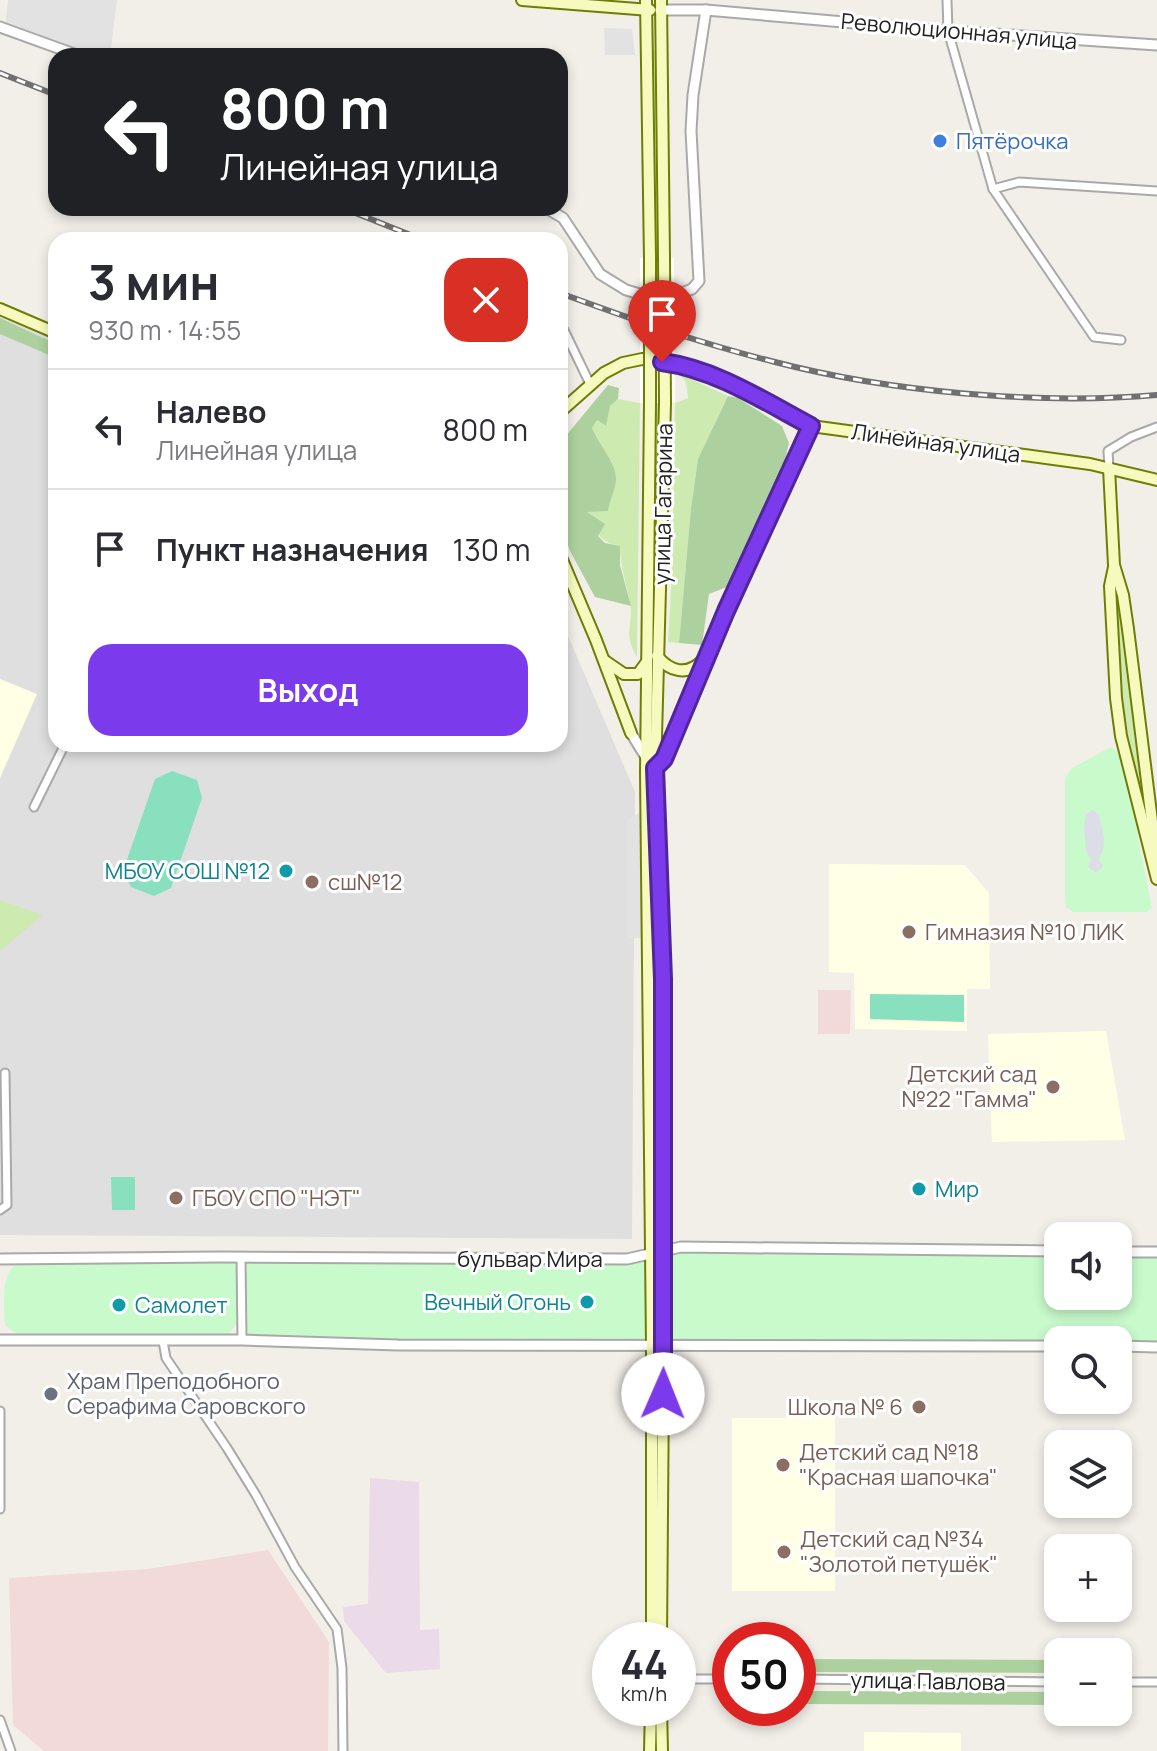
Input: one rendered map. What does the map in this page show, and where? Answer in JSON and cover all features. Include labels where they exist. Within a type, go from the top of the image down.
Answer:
[{"type":"main road","name":"Революционная улица","points":[[522,0],[661,5]]},
{"type":"main road","name":"улица Гагарина","points":[[646,5],[652,657],[657,877],[663,952],[664,1249],[658,1346],[652,1622]]},
{"type":"main road","name":"улица Гагарина","points":[[661,5],[665,403],[662,583],[652,657],[647,759],[652,1252],[658,1346],[661,1622]]},
{"type":"main road","points":[[0,309],[48,330]]},
{"type":"main road","name":"Линейная улица","points":[[568,406],[604,373],[642,359],[682,365],[733,385],[811,426],[1109,468],[1157,480]]},
{"type":"main road","points":[[655,768],[664,759],[706,657],[811,426]]},
{"type":"main road","points":[[1109,468],[1114,565],[1126,618],[1157,861]]},
{"type":"main road","points":[[1114,565],[1110,586],[1121,736],[1157,879]]},
{"type":"main road","points":[[568,574],[631,733]]},
{"type":"main road","points":[[605,661],[631,675],[644,669],[652,657],[665,666],[684,671],[695,668],[706,657]]},
{"type":"main road","points":[[650,1751],[651,1726]]},
{"type":"main road","points":[[661,1726],[662,1751]]},
{"type":"street","points":[[947,0],[948,31],[993,189],[1094,337],[1121,340]]},
{"type":"street","name":"Революционная улица","points":[[661,5],[948,31],[1157,45]]},
{"type":"street","points":[[560,216],[600,274],[626,290],[647,296],[672,297],[692,289],[699,281],[691,131],[693,95],[706,10]]},
{"type":"street","points":[[0,27],[58,48]]},
{"type":"street","points":[[993,189],[1019,182],[1157,191]]},
{"type":"street","points":[[568,338],[590,384]]},
{"type":"street","points":[[1109,468],[1108,451],[1131,437],[1157,427]]},
{"type":"street","points":[[631,733],[647,759]]},
{"type":"street","points":[[34,807],[61,752]]},
{"type":"street","points":[[0,1210],[7,1205],[5,1073]]},
{"type":"street","name":"бульвар Мира","points":[[0,1259],[627,1259],[664,1249],[1044,1251]]},
{"type":"street","points":[[1132,1252],[1157,1252]]},
{"type":"street","points":[[241,1257],[242,1340]]},
{"type":"street","points":[[0,1340],[242,1340],[398,1345],[1044,1346]]},
{"type":"street","points":[[163,1341],[166,1358],[227,1448],[295,1567],[337,1629],[342,1668],[343,1751]]},
{"type":"street","points":[[1132,1346],[1157,1347]]},
{"type":"street","points":[[0,1411],[0,1509]]},
{"type":"street","name":"улица Павлова","points":[[816,1679],[1044,1682]]},
{"type":"street","points":[[1132,1682],[1157,1682]]},
{"type":"street","points":[[0,1720],[11,1751]]},
{"type":"shaded area","points":[[8,0],[117,0],[111,48],[76,48],[6,22]]},
{"type":"shaded area","points":[[604,28],[632,29],[635,55],[605,55]]},
{"type":"shaded area","points":[[0,303],[48,322],[48,752],[568,752],[568,636],[635,792],[632,1239],[0,1235]]},
{"type":"shaded area","points":[[0,679],[37,694],[0,778]]},
{"type":"shaded area","points":[[647,809],[646,938],[627,938],[627,820]]},
{"type":"shaded area","points":[[1093,810],[1099,815],[1104,839],[1103,851],[1098,858],[1103,866],[1096,873],[1088,867],[1091,859],[1086,851],[1084,827],[1086,814]]},
{"type":"shaded area","name":"Гимназия №10 ЛИК","points":[[829,864],[965,865],[989,893],[990,989],[967,989],[967,1031],[855,1029],[854,973],[829,972]]},
{"type":"shaded area","points":[[818,990],[851,990],[850,1034],[818,1034]]},
{"type":"shaded area","name":"Детский сад №22 \"Гамма\"","points":[[1106,1031],[1125,1140],[992,1142],[988,1034]]},
{"type":"shaded area","points":[[732,1418],[835,1418],[835,1591],[732,1591]]},
{"type":"shaded area","points":[[370,1478],[419,1482],[420,1630],[439,1629],[440,1669],[386,1673],[344,1621],[343,1607],[368,1604]]},
{"type":"shaded area","points":[[268,1550],[329,1642],[328,1751],[44,1751],[13,1725],[9,1578],[148,1569]]},
{"type":"shaded area","points":[[864,1732],[961,1733],[961,1751],[864,1751]]},
{"type":"green space","points":[[651,51],[656,51],[660,256],[654,257]]},
{"type":"green space","points":[[0,318],[48,340],[48,355],[0,334]]},
{"type":"green space","points":[[678,373],[728,396],[698,459],[679,643],[668,642],[675,403],[688,398],[686,382]]},
{"type":"green space","points":[[608,385],[619,388],[618,399],[610,406],[606,426],[597,420],[592,428],[614,468],[616,484],[608,511],[587,512],[605,524],[598,536],[605,543],[620,546],[620,565],[631,606],[595,597],[570,551],[568,433]]},
{"type":"green space","points":[[728,396],[738,398],[782,426],[789,443],[784,465],[727,587],[709,594],[702,645],[679,643],[698,459]]},
{"type":"green space","points":[[618,399],[640,403],[637,657],[630,641],[631,610],[620,546],[602,538],[586,511],[606,500],[614,490],[615,472],[592,428],[596,419],[605,426],[610,406]]},
{"type":"green space","points":[[655,403],[660,403],[652,633]]},
{"type":"green space","points":[[1116,594],[1119,597],[1145,796],[1142,797],[1123,724]]},
{"type":"green space","points":[[1111,747],[1118,753],[1136,810],[1138,838],[1152,908],[1146,912],[1073,912],[1066,907],[1065,901],[1065,778],[1072,768]]},
{"type":"green space","points":[[172,771],[197,780],[202,798],[171,888],[154,896],[131,887],[123,871],[155,779]]},
{"type":"green space","points":[[0,900],[43,915],[0,951]]},
{"type":"green space","points":[[870,994],[964,995],[964,1022],[870,1019]]},
{"type":"green space","points":[[111,1177],[135,1177],[135,1210],[112,1210]]},
{"type":"green space","points":[[658,1250],[1044,1251],[1044,1310],[1132,1310],[1132,1252],[1157,1252],[1157,1347],[1132,1346],[1132,1326],[1044,1326],[1044,1346],[242,1340],[241,1257],[627,1259]]},
{"type":"green space","points":[[230,1262],[237,1271],[237,1324],[227,1335],[17,1334],[5,1325],[5,1283],[17,1264]]},
{"type":"green space","points":[[816,1659],[1044,1660],[1044,1673],[816,1672]]},
{"type":"green space","points":[[816,1691],[1044,1692],[1044,1705],[816,1704]]},
{"type":"pier","points":[[640,258],[674,258],[675,403],[640,403]]},
{"type":"railway","points":[[0,73],[48,92]]},
{"type":"railway","points":[[363,216],[403,232]]},
{"type":"railway","points":[[568,296],[721,347],[866,381],[1014,397],[1157,395]]},
{"type":"place","name":"Пятёрочка","points":[[940,141]]},
{"type":"place","name":"МБОУ СОШ №12","points":[[286,871]]},
{"type":"place","name":"сш№12","points":[[312,882]]},
{"type":"place","name":"Гимназия №10 ЛИК","points":[[909,932]]},
{"type":"place","name":"Детский сад №22 \"Гамма\"","points":[[1053,1087]]},
{"type":"place","name":"Мир","points":[[919,1189]]},
{"type":"place","name":"ГБОУ СПО \"НЭТ\"","points":[[176,1198]]},
{"type":"place","name":"Вечный Огонь","points":[[587,1302]]},
{"type":"place","name":"Самолет","points":[[119,1305]]},
{"type":"place","name":"Храм Преподобного Серафима Саровского","points":[[51,1394]]},
{"type":"place","name":"Школа № 6","points":[[919,1407]]},
{"type":"place","name":"Детский сад №18 \"Красная шапочка\"","points":[[783,1465]]},
{"type":"place","name":"Детский сад №34 \"Золотой петушёк\"","points":[[784,1552]]},
{"type":"route","points":[[662,362],[682,365],[733,385],[811,426],[726,611],[664,759],[655,768],[657,877],[663,952],[663,1394]]}]
